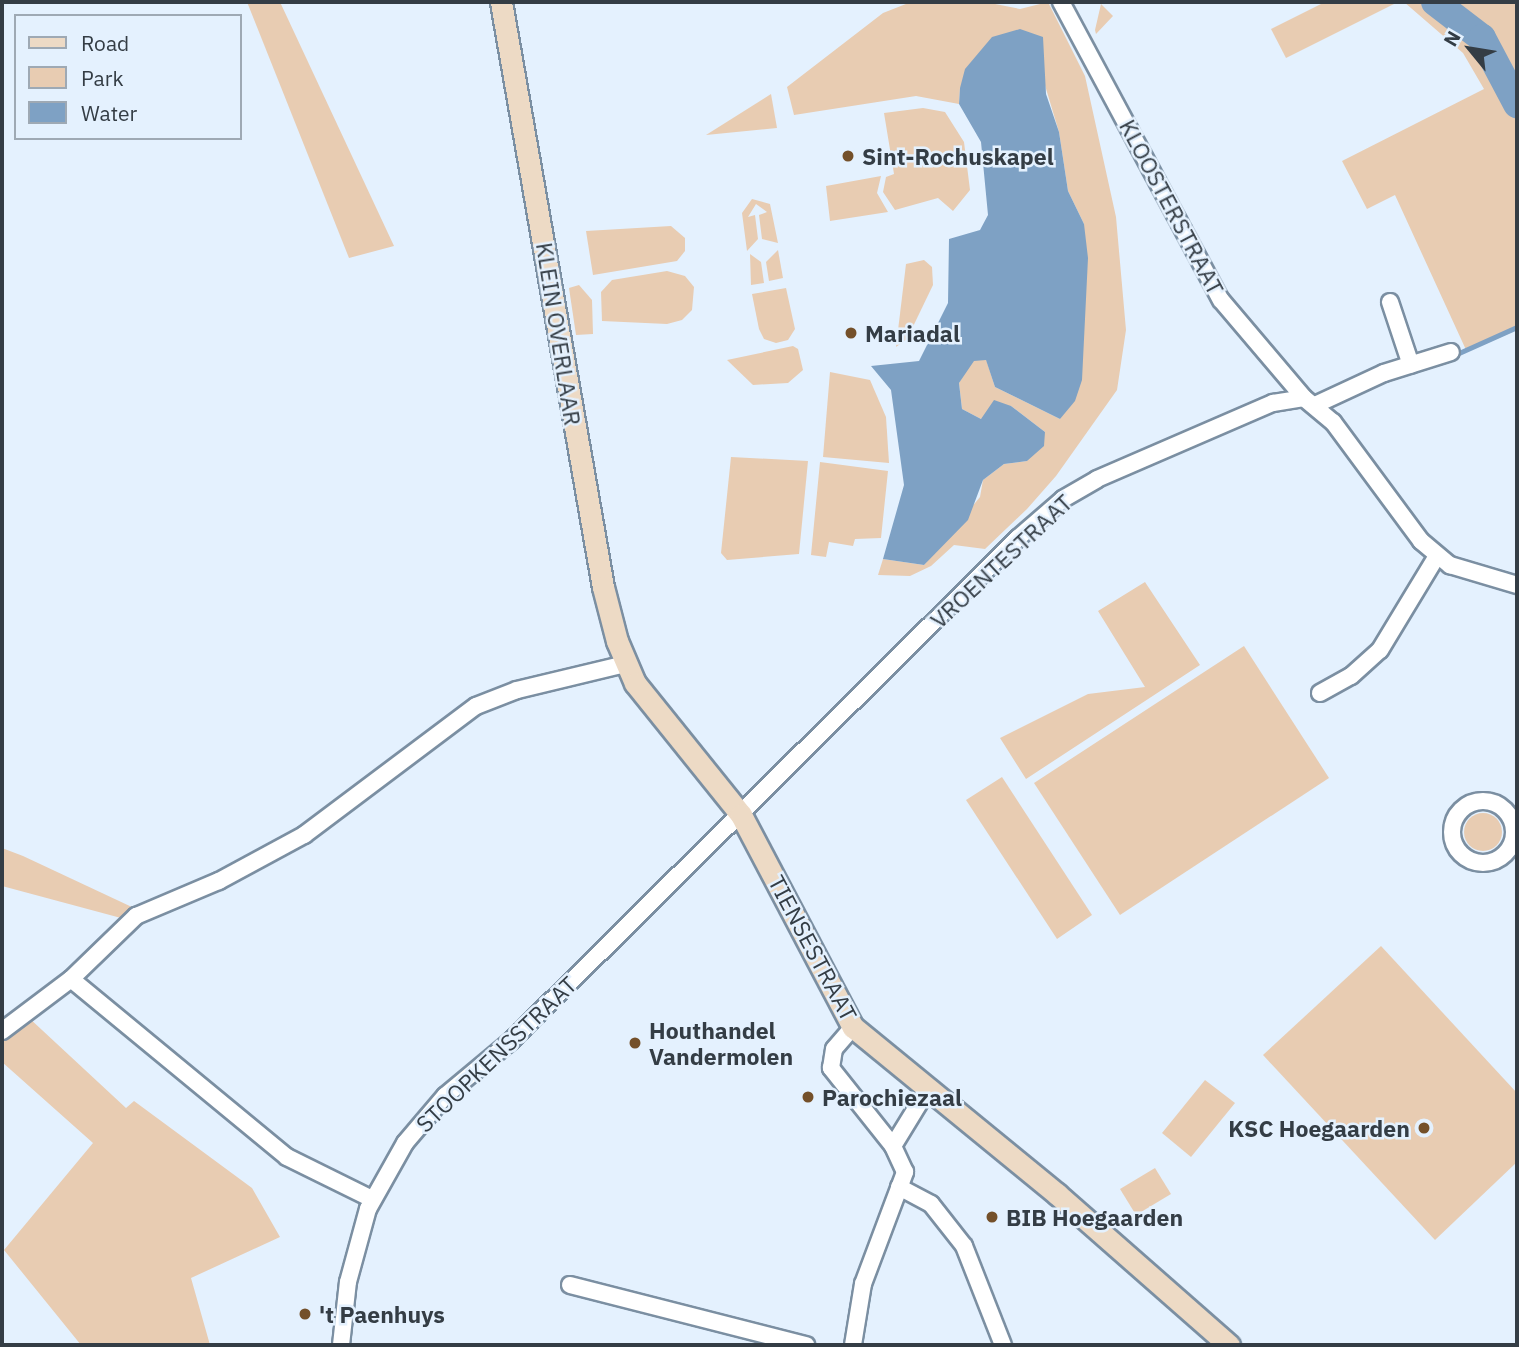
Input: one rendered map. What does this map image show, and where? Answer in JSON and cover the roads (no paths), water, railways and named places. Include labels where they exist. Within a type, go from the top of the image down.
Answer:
[{"type":"main road","name":"KLEIN OVERLAAR","points":[[501,2],[593,533],[625,664]]},
{"type":"main road","name":"TIENSESTRAAT","points":[[625,664],[650,705],[741,815],[836,1003],[853,1027],[1057,1194],[1230,1345]]},
{"type":"street","name":"KLOOSTERSTRAAT","points":[[1061,2],[1221,300],[1309,401]]},
{"type":"street","points":[[1390,302],[1411,365]]},
{"type":"street","name":"VROENTESTRAAT","points":[[741,815],[1018,538],[1063,499],[1097,479],[1273,403],[1309,401],[1451,352]]},
{"type":"street","points":[[1309,401],[1437,556],[1450,565],[1517,585]]},
{"type":"street","points":[[1320,693],[1351,676],[1380,650],[1437,556]]},
{"type":"street","points":[[2,1031],[71,979],[136,916],[219,881],[304,835],[476,706],[517,690],[625,664]]},
{"type":"street","name":"STOOPKENSSTRAAT","points":[[341,1345],[348,1282],[372,1199],[405,1143],[445,1096],[511,1041],[741,815]]},
{"type":"street","points":[[71,979],[287,1157],[372,1199]]},
{"type":"street","points":[[853,1027],[834,1049],[831,1068],[893,1146],[905,1172],[863,1284],[853,1345]]},
{"type":"street","points":[[893,1146],[920,1102]]},
{"type":"street","points":[[899,1187],[931,1204],[964,1246],[1003,1345]]},
{"type":"street","points":[[570,1285],[806,1345]]},
{"type":"water","points":[[1020,29],[1043,37],[1046,94],[1059,132],[1068,191],[1084,224],[1088,258],[1082,380],[1075,401],[1060,419],[995,387],[986,360],[974,361],[959,383],[962,409],[981,419],[994,400],[1011,406],[1045,432],[1044,446],[1027,461],[1004,464],[983,480],[968,520],[924,565],[883,559],[904,485],[891,390],[871,366],[919,361],[948,303],[949,239],[980,230],[988,215],[981,142],[959,104],[960,88],[965,69],[992,37]]},
{"type":"waterway","points":[[1435,2],[1482,38],[1517,104]]},
{"type":"waterway","points":[[1459,353],[1517,327]]},
{"type":"place","name":"Sint-Rochuskapel","points":[[848,156]]},
{"type":"place","name":"Mariadal","points":[[851,333]]},
{"type":"place","name":"Houthandel Vandermolen","points":[[635,1043]]},
{"type":"place","name":"Parochiezaal","points":[[808,1097]]},
{"type":"place","name":"KSC Hoegaarden","points":[[1424,1128]]},
{"type":"place","name":"BIB Hoegaarden","points":[[992,1217]]},
{"type":"place","name":"'t Paenhuys","points":[[305,1314]]}]
